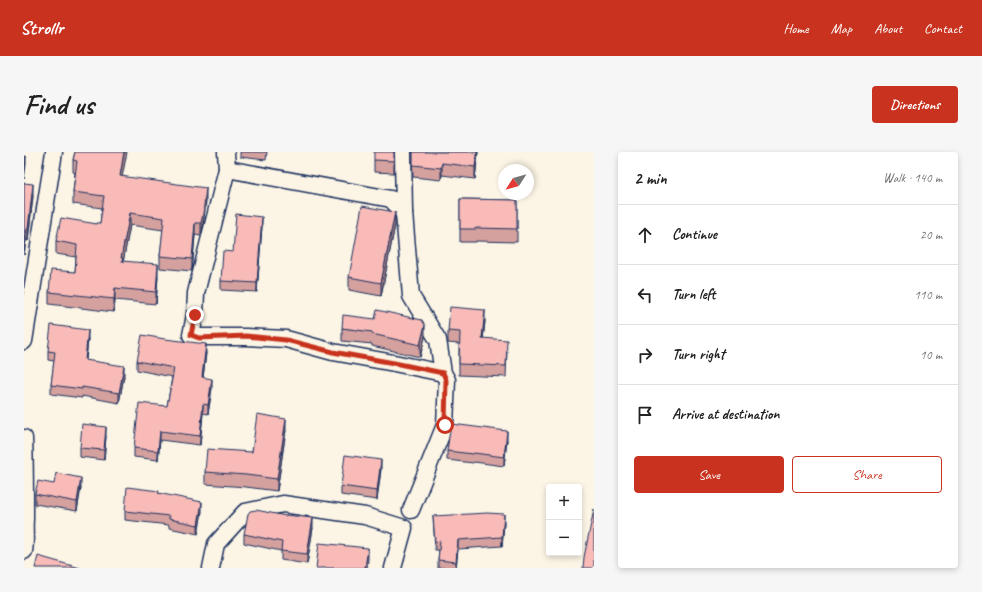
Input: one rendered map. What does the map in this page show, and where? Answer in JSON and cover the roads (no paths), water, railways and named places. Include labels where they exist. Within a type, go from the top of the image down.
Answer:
[{"type":"street","points":[[24,341],[54,152]]},
{"type":"street","points":[[226,152],[226,169],[196,293],[195,315],[191,335],[199,338],[246,336],[286,340],[333,352],[443,373]]},
{"type":"street","points":[[403,152],[404,213],[411,296],[438,340],[443,373],[446,380],[445,425],[411,510]]},
{"type":"street","points":[[226,169],[391,199],[404,213]]},
{"type":"street","points":[[24,438],[24,551]]},
{"type":"street","points":[[211,568],[216,544],[245,512],[282,504],[365,516],[404,528],[393,568]]}]
